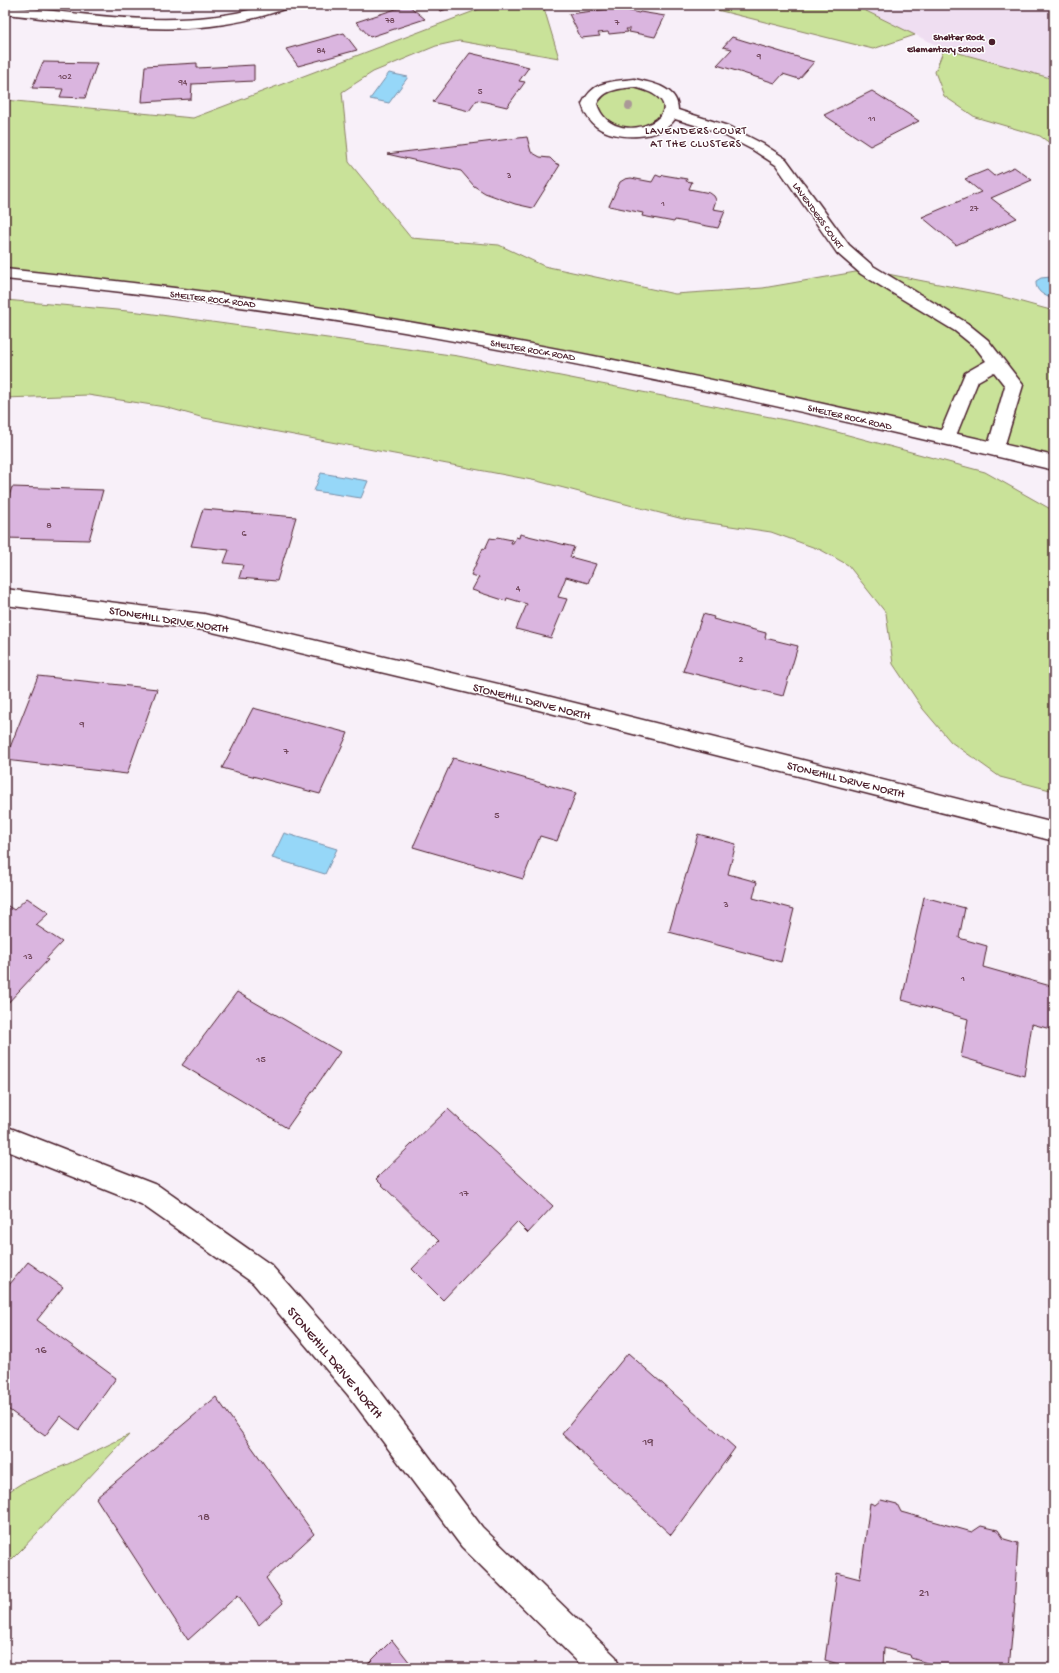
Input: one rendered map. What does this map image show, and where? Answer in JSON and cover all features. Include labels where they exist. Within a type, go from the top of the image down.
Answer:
[{"type":"street","points":[[5,10],[147,24],[199,23],[225,20],[254,14],[282,5]]},
{"type":"street","points":[[634,83],[653,88],[667,97],[672,105],[671,113],[666,120],[658,126],[647,130],[620,131],[598,122],[592,115],[589,107],[591,99],[603,89],[620,84],[634,83]]},
{"type":"street","name":"LAVENDERS COURT","points":[[671,113],[723,128],[758,147],[781,162],[843,249],[867,270],[961,327],[982,344],[1014,385],[996,449]]},
{"type":"street","name":"SHELTER ROCK ROAD","points":[[5,274],[64,279],[308,310],[564,354],[829,410],[1054,463]]},
{"type":"street","points":[[947,438],[971,377],[997,363]]},
{"type":"street","name":"STONEHILL DRIVE NORTH","points":[[5,597],[204,622],[515,696],[1054,832]]},
{"type":"street","name":"STONEHILL DRIVE NORTH","points":[[5,1138],[150,1195],[262,1274],[358,1385],[472,1536],[605,1668]]},
{"type":"shaded area","name":"Shelter Rock Elementary School","points":[[854,5],[1054,5],[1054,79],[944,49]]},
{"type":"green space","points":[[490,5],[543,5],[559,58],[459,41],[436,46],[373,72],[342,92],[349,162],[411,238],[499,245],[544,266],[675,294],[763,288],[867,270],[1000,296],[1054,311],[1054,463],[996,449],[308,310],[5,274],[5,100],[193,118]]},
{"type":"green space","points":[[697,5],[854,5],[915,35],[873,49]]},
{"type":"green space","points":[[944,49],[1054,79],[1054,146],[1040,136],[975,117],[944,96],[935,72]]},
{"type":"green space","points":[[648,86],[672,105],[647,130],[608,127],[591,99],[608,87]]},
{"type":"green space","points":[[5,300],[139,312],[458,356],[811,425],[985,472],[1054,511],[1054,791],[1000,777],[951,742],[923,709],[893,664],[886,613],[848,565],[821,550],[771,532],[683,519],[537,481],[204,418],[165,407],[88,395],[5,398]]},
{"type":"green space","points":[[129,1435],[5,1566],[5,1494],[22,1483],[68,1464]]},
{"type":"water","points":[[389,73],[408,77],[389,103],[370,99]]},
{"type":"water","points":[[1054,277],[1054,299],[1039,291],[1036,281],[1041,278]]},
{"type":"water","points":[[321,473],[368,481],[361,498],[314,491]]},
{"type":"water","points":[[284,833],[337,849],[325,874],[272,858]]},
{"type":"building","points":[[408,5],[425,19],[370,37],[356,22]]},
{"type":"building","points":[[434,5],[459,5],[441,11]]},
{"type":"building","points":[[617,8],[639,13],[665,16],[655,37],[629,32],[630,29],[626,29],[628,32],[609,34],[608,32],[598,33],[600,36],[581,38],[569,14]]},
{"type":"building","points":[[344,33],[357,50],[298,66],[286,49]]},
{"type":"building","points":[[732,37],[814,62],[799,79],[783,74],[775,83],[717,65],[732,49],[723,47]]},
{"type":"building","points":[[470,53],[529,67],[519,81],[525,82],[507,107],[477,100],[469,111],[433,102]]},
{"type":"building","points":[[43,62],[97,63],[85,98],[60,97],[63,89],[32,88]]},
{"type":"building","points":[[197,63],[197,68],[254,65],[254,81],[192,84],[191,99],[142,102],[145,66]]},
{"type":"building","points":[[872,91],[919,121],[870,146],[824,115]]},
{"type":"building","points":[[527,137],[531,152],[540,157],[550,158],[555,163],[560,165],[533,208],[515,204],[485,193],[474,186],[461,171],[387,154]]},
{"type":"building","points":[[1014,167],[1032,180],[991,198],[1017,218],[956,245],[922,217],[981,192],[965,179],[987,170],[994,176]]},
{"type":"building","points":[[656,175],[661,177],[663,175],[687,179],[686,181],[692,182],[689,189],[710,193],[714,196],[716,200],[713,209],[725,211],[718,228],[642,216],[643,213],[609,206],[620,182],[631,178],[652,182]]},
{"type":"building","points":[[12,487],[103,490],[89,540],[5,538],[5,509]]},
{"type":"building","points":[[203,509],[296,517],[277,581],[239,578],[243,565],[224,563],[229,550],[191,546]]},
{"type":"building","points":[[520,534],[574,547],[570,557],[596,564],[588,583],[566,577],[558,597],[567,599],[551,638],[516,629],[527,604],[507,598],[506,601],[472,590],[479,577],[471,575],[483,548],[485,549],[490,538],[496,539],[497,537],[512,540],[511,543],[513,543],[516,537],[519,538]]},
{"type":"building","points":[[703,614],[714,617],[713,619],[766,633],[765,638],[798,646],[783,696],[683,671]]},
{"type":"building","points":[[38,676],[157,689],[127,774],[5,760]]},
{"type":"building","points":[[253,708],[348,733],[320,794],[222,768]]},
{"type":"building","points":[[453,758],[576,793],[557,841],[540,836],[523,879],[413,847]]},
{"type":"building","points":[[698,834],[736,844],[728,874],[757,882],[753,898],[794,909],[781,962],[669,932]]},
{"type":"building","points":[[924,897],[965,908],[959,938],[987,946],[983,967],[1054,987],[1054,1030],[1032,1024],[1024,1076],[961,1057],[968,1019],[902,1000]]},
{"type":"building","points":[[27,898],[49,913],[36,925],[62,942],[46,959],[48,960],[5,1006],[5,904],[14,910]]},
{"type":"building","points":[[237,992],[340,1052],[287,1128],[182,1065]]},
{"type":"building","points":[[448,1109],[553,1206],[528,1233],[517,1222],[443,1300],[412,1269],[439,1241],[376,1179]]},
{"type":"building","points":[[28,1262],[63,1287],[37,1320],[116,1378],[79,1430],[60,1416],[45,1436],[5,1407],[5,1290]]},
{"type":"building","points":[[628,1353],[735,1448],[671,1535],[562,1434]]},
{"type":"building","points":[[216,1397],[314,1534],[266,1578],[283,1603],[259,1625],[238,1595],[188,1640],[96,1498]]},
{"type":"building","points":[[881,1500],[897,1504],[901,1512],[972,1532],[981,1526],[998,1530],[1004,1539],[1018,1543],[1015,1604],[1009,1668],[937,1668],[937,1666],[911,1658],[910,1655],[884,1648],[883,1668],[851,1668],[825,1660],[837,1573],[860,1579],[870,1503],[875,1505]]},
{"type":"building","points":[[392,1640],[414,1668],[364,1668]]},
{"type":"place","name":"Shelter Rock Elementary School","points":[[992,42]]},
{"type":"district","name":"LAVENDERS COURT AT THE CLUSTERS","points":[[696,136]]}]
